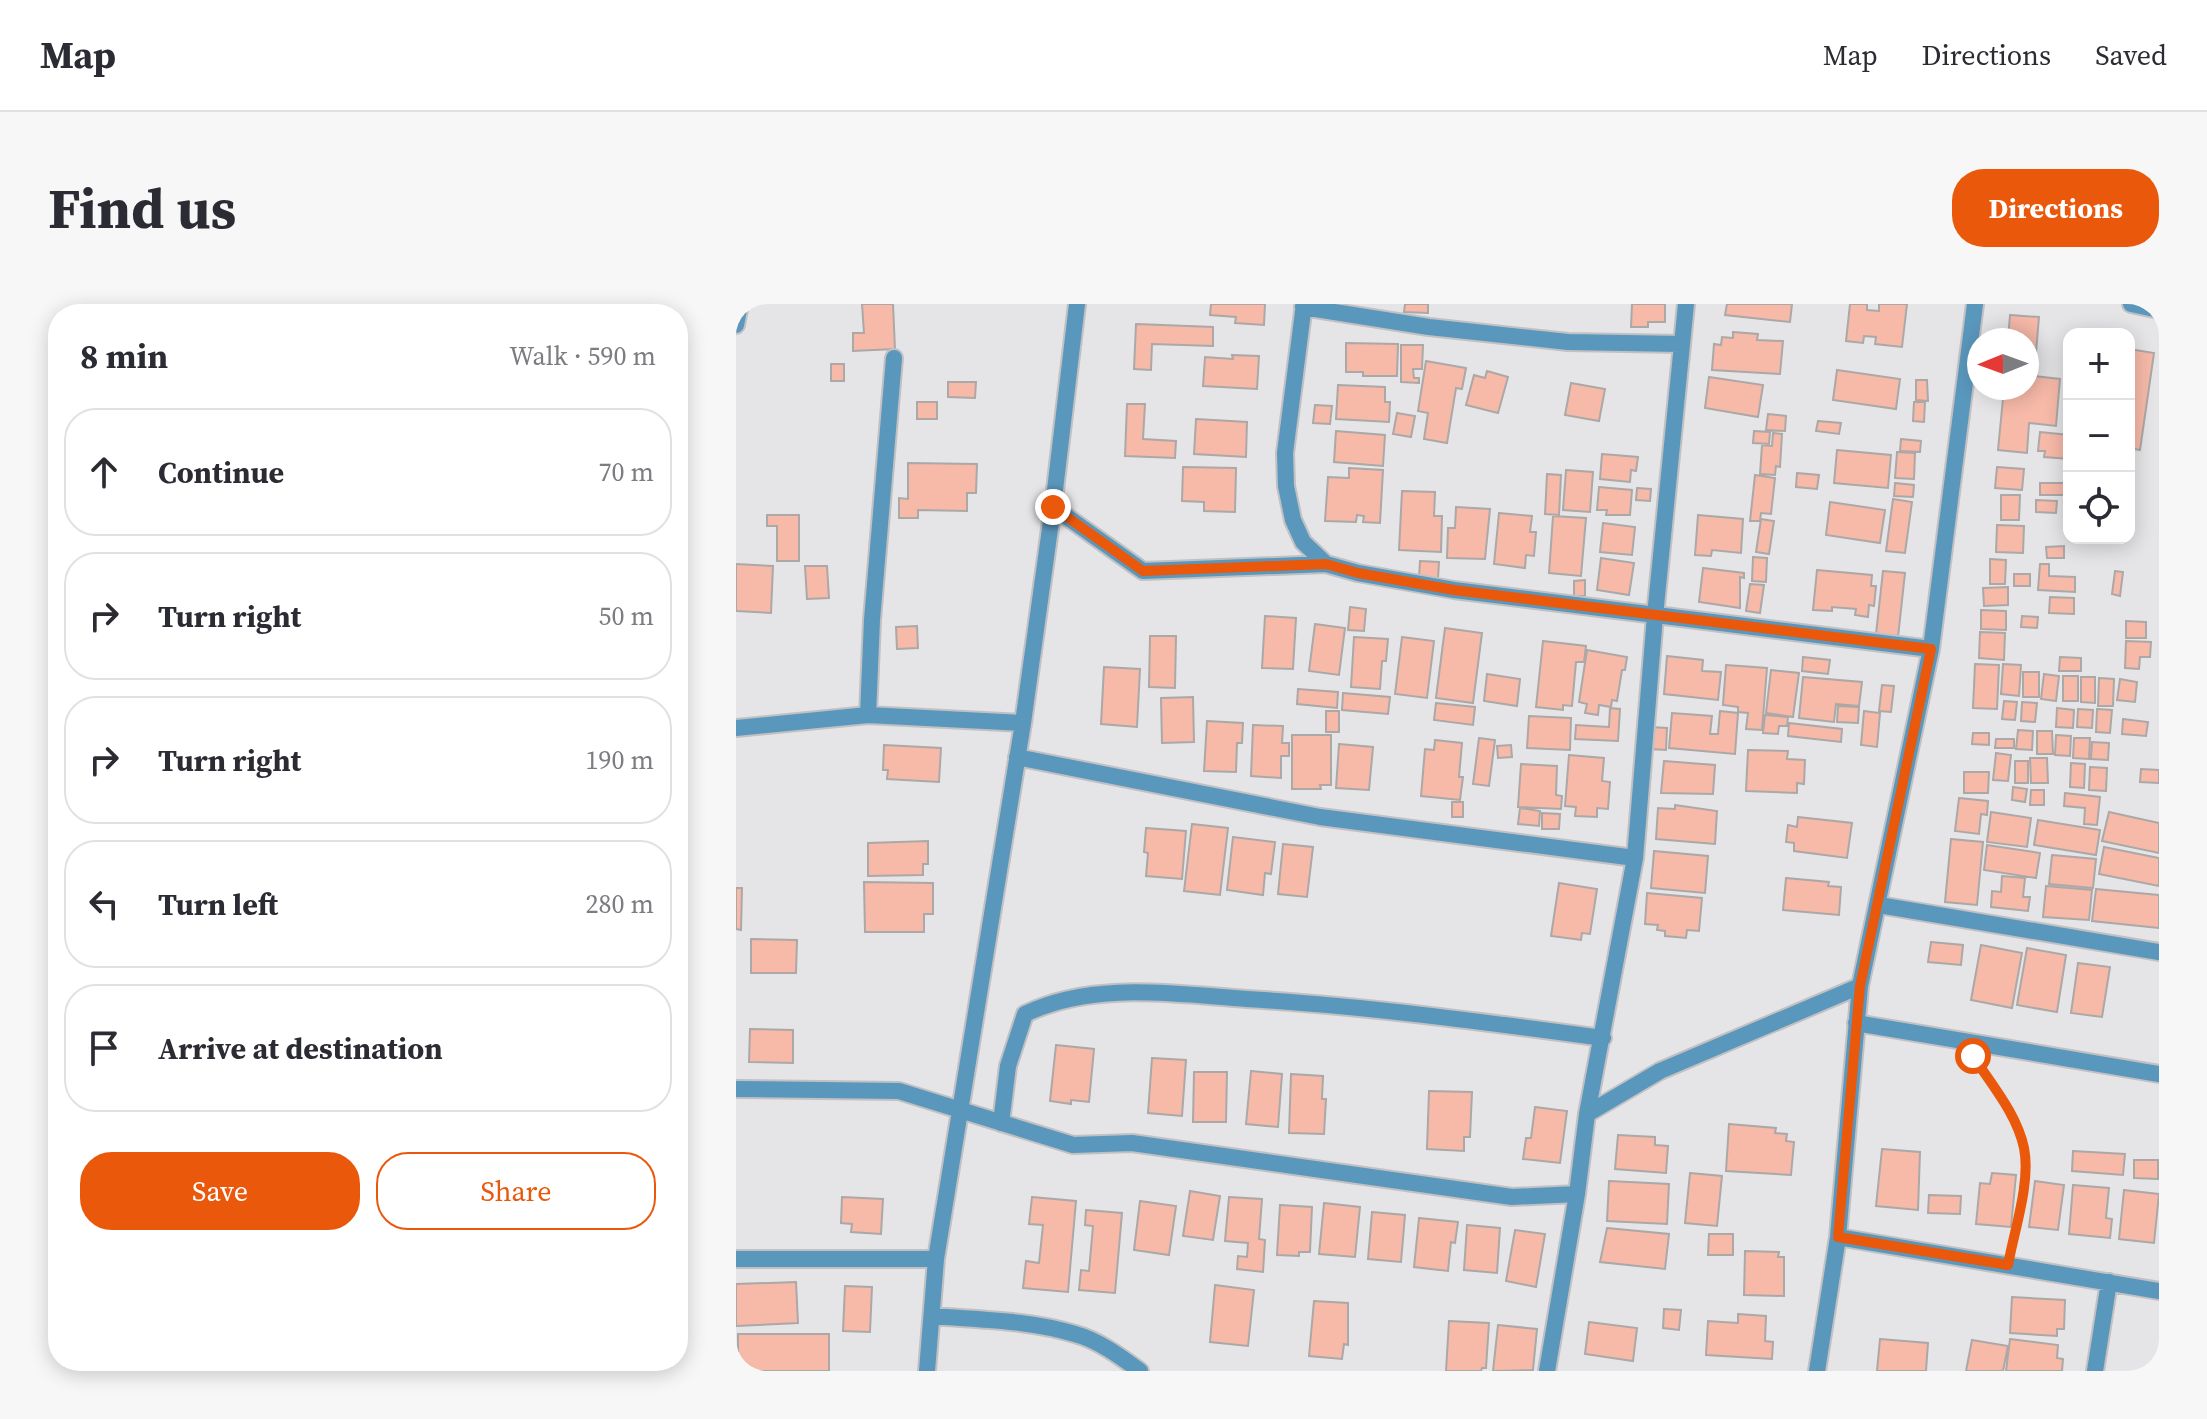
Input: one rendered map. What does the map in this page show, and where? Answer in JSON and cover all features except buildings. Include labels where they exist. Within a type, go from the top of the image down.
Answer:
[{"type":"street","points":[[736,325],[740,304]]},
{"type":"street","points":[[927,1371],[936,1259],[1023,723],[1077,304]]},
{"type":"street","points":[[1547,1371],[1577,1194],[1587,1114],[1635,858],[1686,304]]},
{"type":"street","points":[[1817,1371],[1838,1237],[1860,986],[1931,649],[1975,304]]},
{"type":"street","points":[[2131,304],[2159,310]]},
{"type":"street","points":[[1326,564],[1303,542],[1293,520],[1286,486],[1285,453],[1304,306],[1429,327],[1568,342],[1681,344]]},
{"type":"street","points":[[868,715],[872,620],[894,358]]},
{"type":"street","points":[[1053,507],[1143,571],[1326,564],[1358,573],[1454,590],[1931,649]]},
{"type":"street","points":[[736,728],[868,715],[1023,723]]},
{"type":"street","points":[[1017,757],[1320,817],[1635,858]]},
{"type":"street","points":[[1879,905],[2159,952]]},
{"type":"street","points":[[1587,1114],[1660,1071],[1860,986]]},
{"type":"street","points":[[1001,1123],[1008,1066],[1025,1014],[1046,1003],[1082,995],[1127,992],[1309,1003],[1423,1014],[1603,1038]]},
{"type":"street","points":[[1856,1023],[2159,1074]]},
{"type":"street","points":[[736,1089],[899,1091],[1073,1145],[1132,1143],[1512,1197],[1577,1194]]},
{"type":"street","points":[[1838,1237],[2159,1291]]},
{"type":"street","points":[[736,1259],[936,1259]]},
{"type":"street","points":[[2095,1371],[2109,1282]]},
{"type":"street","points":[[932,1316],[1022,1323],[1078,1334],[1140,1371]]},
{"type":"path","points":[[1973,1056],[2007,1108],[2024,1149],[2025,1175],[2008,1265]]},
{"type":"route","points":[[1053,507],[1143,571],[1326,564],[1358,573],[1454,590],[1931,649],[1860,986],[1838,1237],[2008,1265],[2025,1175],[2024,1149],[2001,1098],[1973,1056]]}]
